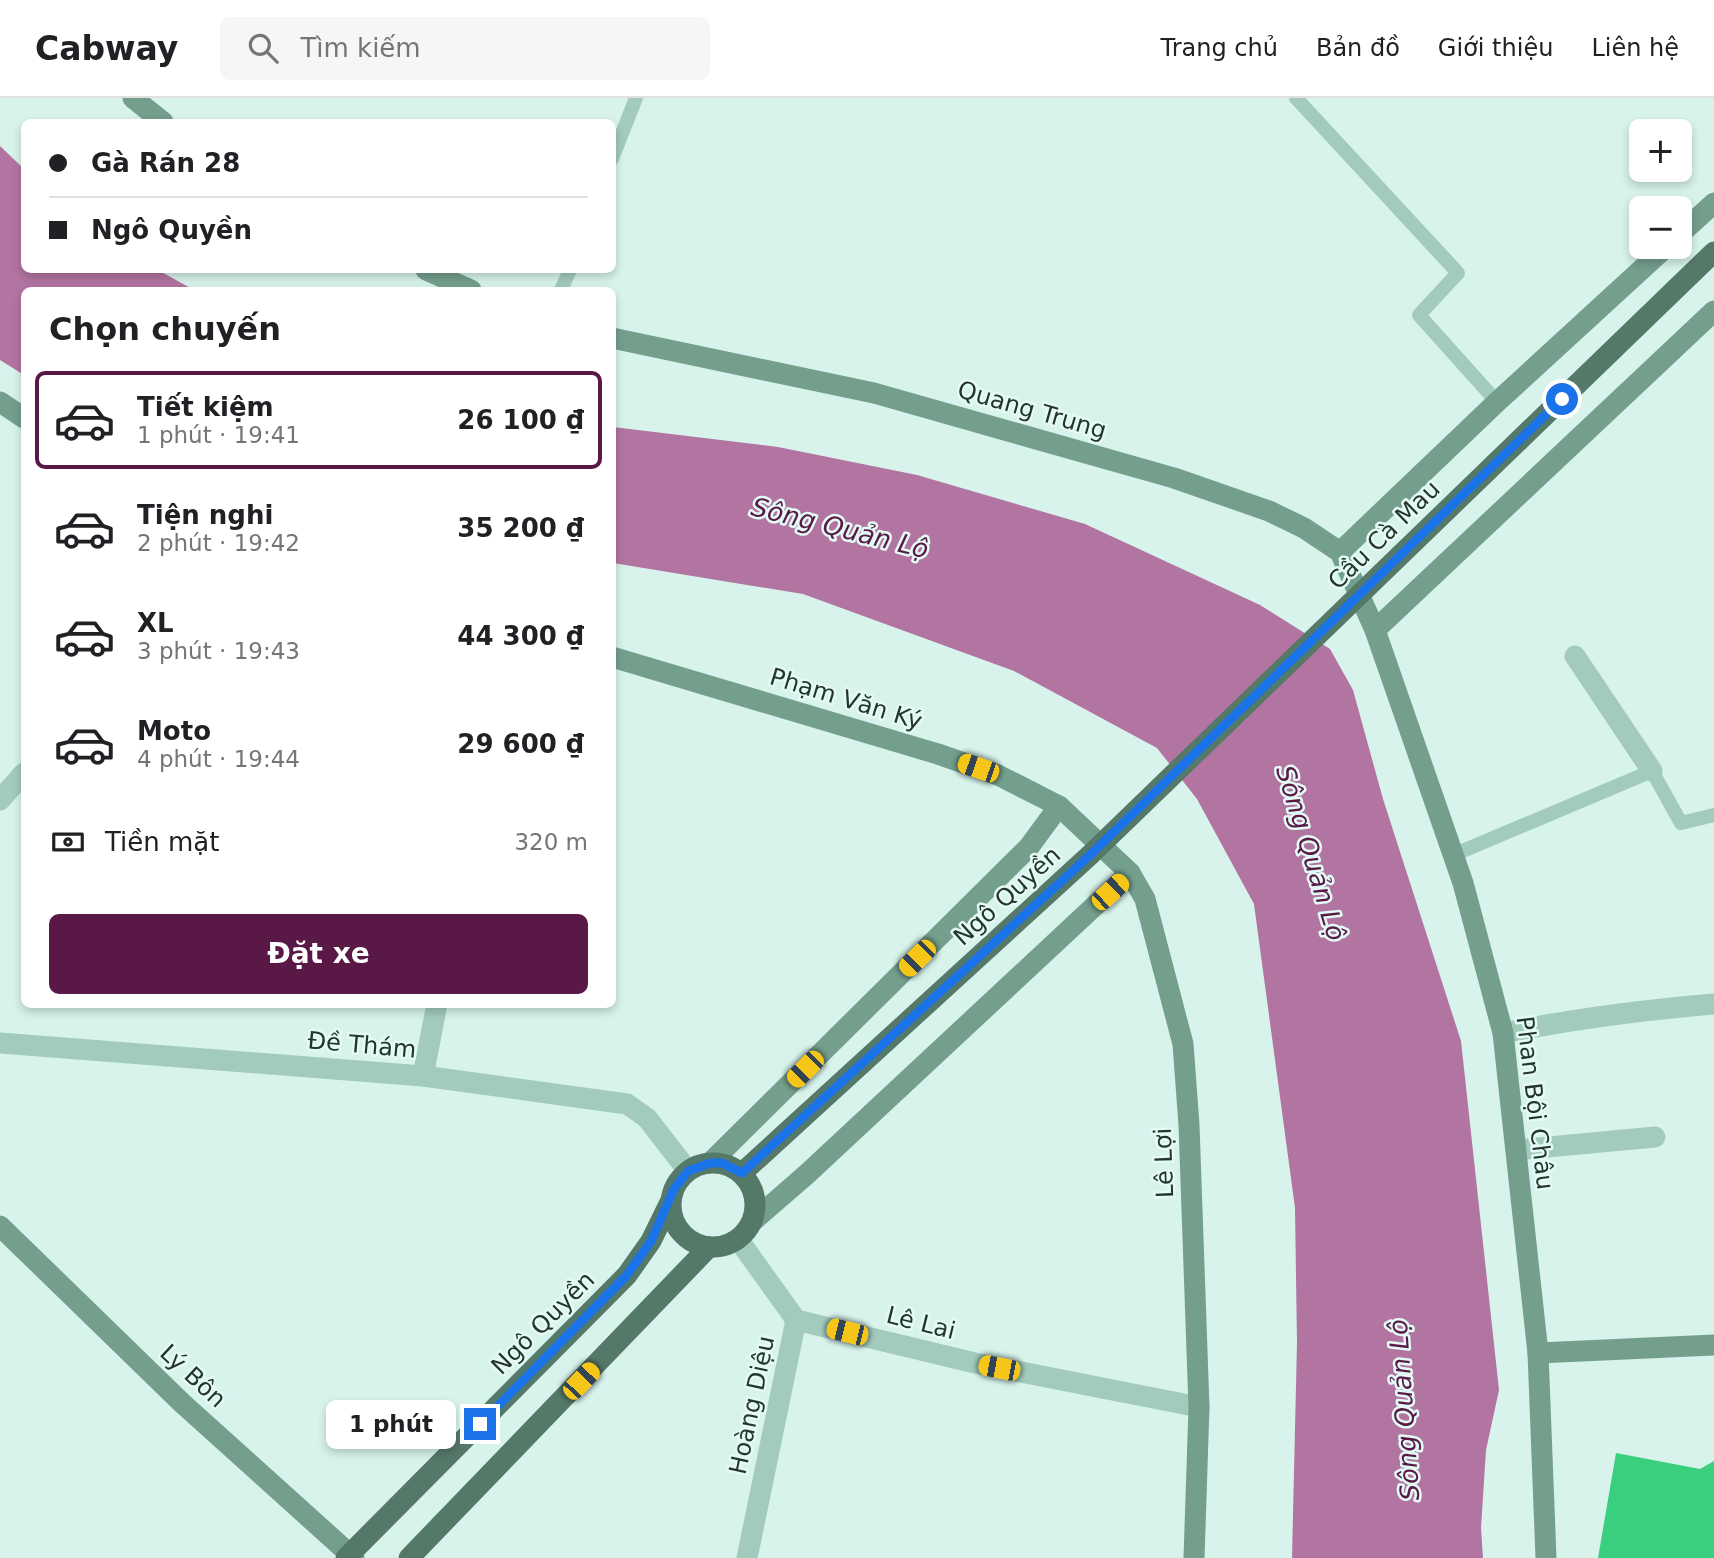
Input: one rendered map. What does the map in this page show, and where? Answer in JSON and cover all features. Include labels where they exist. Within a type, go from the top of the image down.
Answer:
[{"type":"main road","name":"Cầu Cà Mau","points":[[1090,855],[1714,252]]},
{"type":"main road","name":"Ngô Quyền","points":[[742,1173],[1090,855]]},
{"type":"main road","points":[[710,1163],[722,1163],[742,1173],[755,1196],[755,1209],[752,1221],[738,1239],[730,1244],[709,1247],[696,1244],[685,1237],[672,1214],[671,1200],[680,1180],[688,1171],[710,1163]]},
{"type":"main road","name":"Ngô Quyền","points":[[350,1557],[627,1275],[651,1241],[671,1200]]},
{"type":"main road","points":[[409,1558],[709,1247]]},
{"type":"street","points":[[133,98],[159,119]]},
{"type":"street","points":[[1692,223],[1714,203]]},
{"type":"street","points":[[1653,259],[1497,402],[1340,552],[1375,631],[1714,312]]},
{"type":"street","points":[[433,273],[464,287]]},
{"type":"street","name":"Quang Trung","points":[[616,339],[874,393],[1174,478],[1269,512],[1304,528],[1340,552]]},
{"type":"street","points":[[0,402],[21,416]]},
{"type":"street","name":"Phan Bội Châu","points":[[1375,631],[1453,855],[1503,1033],[1538,1353],[1546,1558]]},
{"type":"street","points":[[1576,656],[1652,771]]},
{"type":"street","name":"Phạm Văn Ký","points":[[616,658],[938,754],[998,775],[1059,806]]},
{"type":"street","points":[[0,800],[21,780]]},
{"type":"street","points":[[710,1163],[1029,847],[1059,806]]},
{"type":"street","name":"Lê Lợi","points":[[1059,806],[1130,873],[1146,899],[1183,1044],[1189,1125],[1199,1406],[1194,1558]]},
{"type":"street","points":[[752,1221],[1130,873]]},
{"type":"street","points":[[1503,1033],[1650,1009],[1714,1004]]},
{"type":"street","points":[[423,1076],[436,1008]]},
{"type":"street","name":"Đề Thám","points":[[0,1043],[423,1076],[627,1104],[647,1118],[688,1171]]},
{"type":"street","points":[[1516,1150],[1655,1137]]},
{"type":"street","name":"Lý Bôn","points":[[0,1226],[182,1403],[350,1557]]},
{"type":"street","name":"Hoàng Diệu","points":[[738,1239],[796,1320],[747,1558]]},
{"type":"street","name":"Lê Lai","points":[[796,1320],[975,1363],[1199,1406]]},
{"type":"street","points":[[1538,1353],[1714,1345]]},
{"type":"lane","points":[[616,149],[636,98]]},
{"type":"lane","points":[[1296,98],[1458,273],[1419,315],[1497,402]]},
{"type":"lane","points":[[1453,855],[1652,771],[1681,822],[1714,815]]},
{"type":"water","points":[[0,146],[21,166],[21,273],[163,273],[189,287],[21,287],[21,373],[0,360]]},
{"type":"water","name":"Sông Quản Lộ","points":[[616,427],[778,447],[917,475],[1085,524],[1260,605],[1330,649],[1353,690],[1383,799],[1461,1041],[1499,1390],[1486,1450],[1481,1528],[1483,1558],[1292,1558],[1297,1343],[1295,1208],[1254,904],[1197,799],[1157,748],[1014,671],[803,594],[616,563]]},
{"type":"building","points":[[1616,1453],[1700,1469],[1714,1461],[1714,1558],[1598,1558]]},
{"type":"route","points":[[480,1424],[627,1275],[651,1241],[674,1189],[688,1171],[698,1165],[722,1163],[742,1173],[1090,855],[1562,399]]}]
